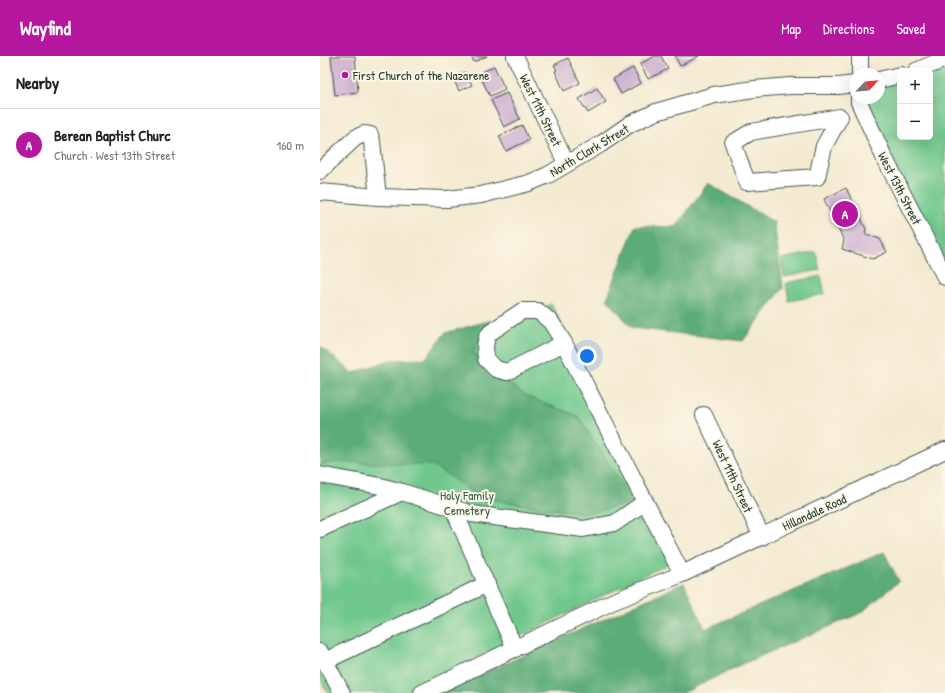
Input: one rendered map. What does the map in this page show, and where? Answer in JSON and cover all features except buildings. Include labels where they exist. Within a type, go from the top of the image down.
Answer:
[{"type":"street","name":"West 11th Street","points":[[515,56],[566,163]]},
{"type":"street","points":[[860,56],[860,68]]},
{"type":"street","points":[[923,68],[945,59]]},
{"type":"street","points":[[885,79],[897,76]]},
{"type":"street","name":"North Clark Street","points":[[320,192],[378,197],[447,199],[481,195],[529,183],[548,175],[566,163],[601,144],[630,124],[656,112],[714,95],[754,89],[790,86],[849,85]]},
{"type":"street","points":[[840,117],[751,132],[733,143],[747,182],[817,177],[824,146],[840,117],[855,104]]},
{"type":"street","name":"West 13th Street","points":[[861,104],[884,157],[945,277]]},
{"type":"street","points":[[320,171],[355,138],[364,134],[370,135],[378,197]]},
{"type":"street","points":[[564,343],[507,372],[496,369],[486,359],[485,346],[487,337],[491,332],[522,311],[538,310],[551,322],[564,343],[682,574]]},
{"type":"street","name":"West 11th Street","points":[[704,415],[762,537]]},
{"type":"street","name":"Hillandale Road","points":[[422,693],[612,602],[682,574],[945,450]]},
{"type":"street","points":[[320,475],[380,486],[472,514],[583,529],[615,523],[645,502]]},
{"type":"street","points":[[320,529],[402,492]]},
{"type":"street","points":[[452,508],[515,649]]},
{"type":"street","points":[[342,693],[322,656],[487,584]]},
{"type":"green space","points":[[945,59],[945,262],[862,104],[885,104],[885,79],[897,76],[897,140],[933,140],[933,69]]},
{"type":"green space","points":[[708,183],[774,222],[783,288],[743,341],[632,328],[607,299],[635,226],[676,227]]},
{"type":"green space","points":[[816,252],[820,270],[784,277],[781,259]]},
{"type":"green space","points":[[821,276],[825,294],[789,301],[786,283]]},
{"type":"green space","name":"Holy Family Cemetery","points":[[551,304],[680,558],[405,693],[327,693],[320,677],[320,413]]},
{"type":"green space","points":[[491,320],[473,352],[491,371],[528,397],[578,416],[633,502],[590,513],[542,508],[480,497],[432,465],[339,462],[320,464],[320,346],[353,373],[390,360],[425,359],[445,333]]},
{"type":"green space","points":[[884,552],[899,581],[861,613],[740,665],[683,693],[440,693],[684,583],[705,629]]},
{"type":"place","name":"First Church of the Nazarene","points":[[345,75]]},
{"type":"place","name":"Berean Baptist Churc","points":[[845,214]]}]
